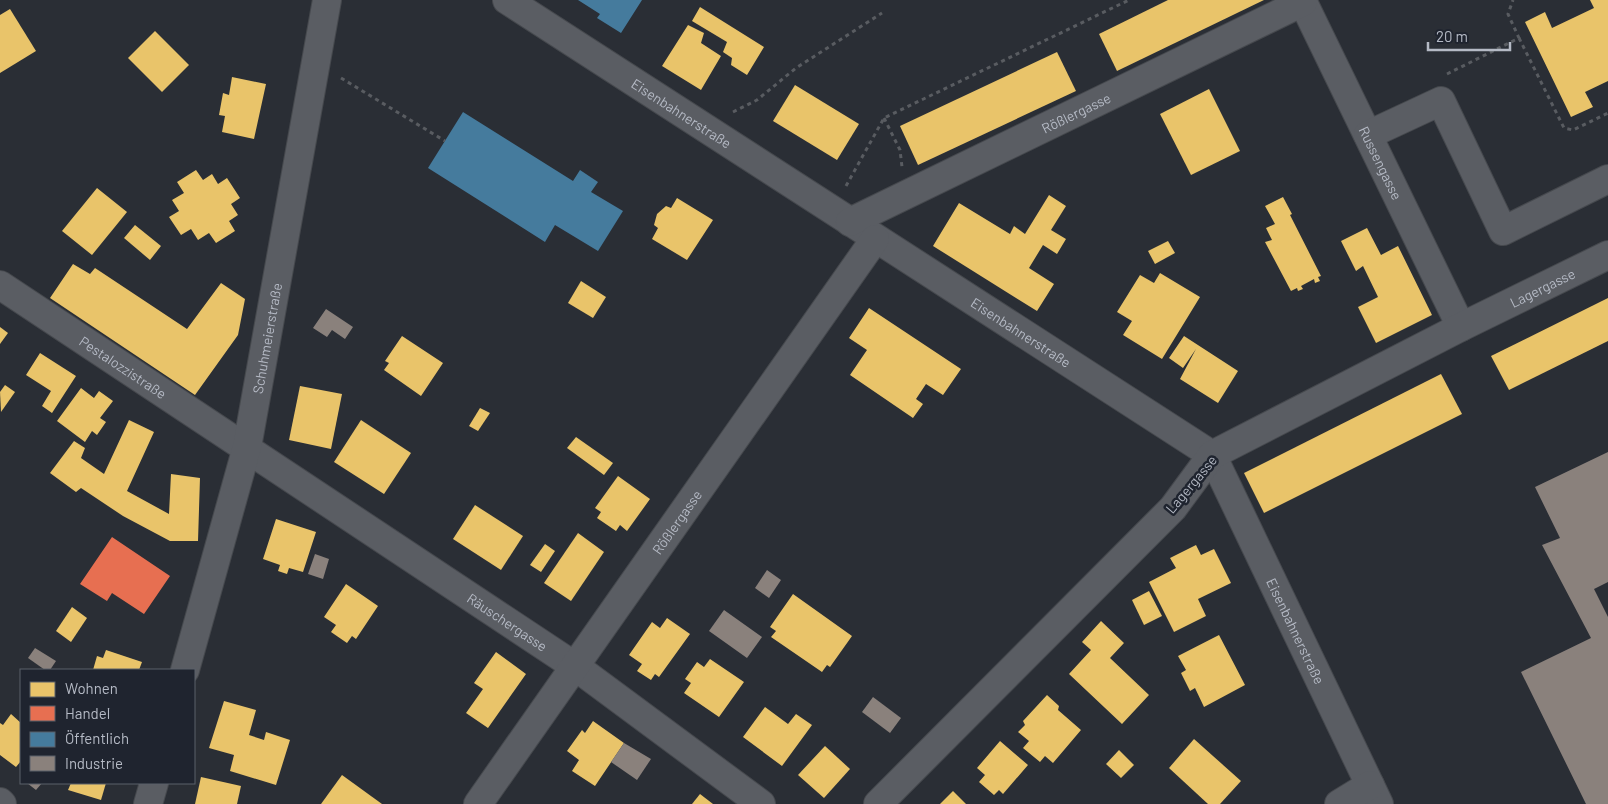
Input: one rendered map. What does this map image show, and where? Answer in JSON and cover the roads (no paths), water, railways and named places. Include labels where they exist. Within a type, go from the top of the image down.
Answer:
[{"type":"street","name":"Schuhmeierstraße","points":[[185,669],[247,448],[327,0]]},
{"type":"street","name":"Eisenbahnerstraße","points":[[507,0],[1212,455],[1375,794]]},
{"type":"street","name":"Russengasse","points":[[1303,1],[1461,327]]},
{"type":"street","name":"Rößlergasse","points":[[841,216],[906,195],[1303,1]]},
{"type":"street","points":[[1368,136],[1441,101],[1503,231],[1608,179]]},
{"type":"street","name":"Rößlergasse","points":[[478,804],[875,239]]},
{"type":"street","name":"Lagergasse","points":[[878,804],[1173,508],[1212,455],[1461,327],[1608,255]]},
{"type":"street","name":"Pestalozzistraße","points":[[0,285],[247,448]]},
{"type":"street","name":"Räuschergasse","points":[[247,448],[576,666],[761,804]]},
{"type":"street","points":[[148,804],[154,784]]},
{"type":"street","points":[[1338,804],[1375,794]]}]
